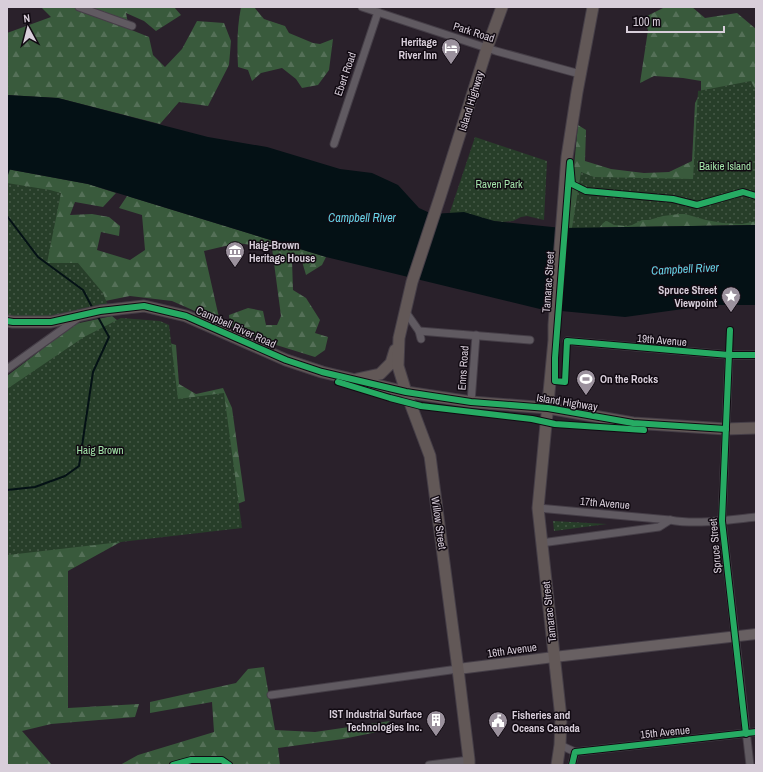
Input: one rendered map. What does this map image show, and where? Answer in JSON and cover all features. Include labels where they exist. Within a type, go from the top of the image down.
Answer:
[{"type":"main road","name":"Island Highway","points":[[411,286],[487,48],[502,7]]},
{"type":"main road","name":"Tamarac Street","points":[[557,765],[560,745],[561,718],[538,508],[554,340],[567,157],[580,74],[593,7]]},
{"type":"main road","name":"Willow Street","points":[[411,286],[399,338],[398,366],[430,456],[469,763]]},
{"type":"main road","name":"Campbell River Road","points":[[7,321],[51,322],[100,311],[144,306],[186,316],[252,346],[286,360],[322,372],[406,392]]},
{"type":"main road","points":[[354,380],[380,374],[391,363],[399,338]]},
{"type":"main road","name":"Island Highway","points":[[406,392],[471,402],[548,408],[633,423],[726,429],[756,428]]},
{"type":"street","points":[[79,7],[132,26]]},
{"type":"street","name":"Park Road","points":[[362,7],[487,48],[580,74]]},
{"type":"street","name":"Ebert Road","points":[[334,144],[378,12]]},
{"type":"street","points":[[405,311],[419,331],[421,339]]},
{"type":"street","points":[[7,369],[82,315]]},
{"type":"street","points":[[419,331],[530,340]]},
{"type":"street","name":"Enns Road","points":[[471,402],[476,336]]},
{"type":"street","name":"19th Avenue","points":[[567,341],[729,356],[756,355]]},
{"type":"street","name":"Spruce Street","points":[[729,356],[722,521],[750,765]]},
{"type":"street","name":"17th Avenue","points":[[538,508],[682,522],[722,521],[756,517]]},
{"type":"street","name":"17th Avenue","points":[[541,543],[659,527],[670,520]]},
{"type":"street","name":"16th Avenue","points":[[271,695],[458,669],[756,634]]},
{"type":"street","name":"15th Avenue","points":[[575,752],[756,732]]},
{"type":"street","points":[[560,745],[575,752],[572,765]]},
{"type":"street","points":[[429,765],[469,763]]},
{"type":"green space","points":[[41,7],[174,7],[181,15],[156,31],[144,21],[126,13],[129,29],[149,37],[153,55],[165,67],[182,49],[197,21],[224,23],[231,41],[229,65],[208,106],[179,102],[160,124],[58,98],[7,95],[7,33],[51,17]]},
{"type":"green space","points":[[241,7],[254,7],[264,19],[285,26],[289,33],[313,43],[320,44],[333,39],[329,70],[318,85],[302,88],[296,79],[282,68],[261,73],[252,81],[248,70],[238,67],[237,52]]},
{"type":"green space","name":"Baikie Island","points":[[665,7],[692,7],[705,18],[737,13],[756,29],[756,225],[568,228],[578,125],[586,130],[585,161],[611,169],[644,173],[669,172],[692,161],[695,103],[701,91],[701,81],[654,76],[640,83],[648,30],[643,18]]},
{"type":"green space","name":"Baikie Island","points":[[751,81],[756,91],[756,221],[742,224],[723,223],[685,214],[679,214],[642,220],[627,226],[614,225],[607,221],[604,222],[598,229],[572,228],[581,172],[594,177],[693,179],[698,91]]},
{"type":"green space","name":"Raven Park","points":[[475,137],[547,161],[544,220],[527,216],[513,221],[502,222],[449,215]]},
{"type":"green space","points":[[7,169],[88,184],[116,193],[103,207],[75,202],[70,215],[92,214],[109,217],[120,226],[119,236],[101,232],[97,250],[130,260],[145,250],[142,215],[119,208],[127,196],[326,257],[322,265],[306,275],[301,258],[292,260],[293,290],[306,298],[320,320],[315,333],[328,337],[325,350],[315,357],[273,344],[230,326],[229,315],[248,308],[263,311],[266,325],[277,325],[281,316],[272,248],[238,243],[204,251],[220,322],[172,301],[130,296],[90,304],[7,254]]},
{"type":"green space","points":[[7,183],[61,193],[47,263],[78,263],[103,293],[109,308],[7,323]]},
{"type":"green space","name":"Haig Brown","points":[[112,316],[124,326],[153,338],[176,345],[179,384],[196,394],[223,388],[232,408],[245,501],[188,523],[153,524],[68,571],[68,708],[139,704],[135,717],[51,724],[22,731],[52,765],[7,765],[7,376],[75,324]]},
{"type":"green space","name":"Haig Brown","points":[[121,318],[160,321],[169,325],[178,399],[224,393],[242,528],[8,555],[7,389],[84,337]]},
{"type":"green space","points":[[553,521],[607,524],[554,531]]},
{"type":"green space","points":[[264,667],[275,730],[315,732],[390,721],[377,732],[343,739],[278,748],[280,765],[120,765],[138,755],[214,732],[212,702],[150,713],[150,702],[236,683],[248,669]]},
{"type":"water","name":"Campbell River","points":[[7,95],[58,98],[208,137],[267,147],[340,169],[372,173],[398,185],[419,208],[432,214],[464,212],[494,221],[562,228],[756,225],[756,305],[712,305],[625,317],[540,309],[326,257],[88,184],[7,169]]},
{"type":"waterway","points":[[7,175],[9,169]]},
{"type":"waterway","points":[[7,216],[38,257],[83,290],[92,307]]},
{"type":"waterway","points":[[7,490],[35,487],[65,476],[79,466],[93,372],[109,337],[98,317]]},
{"type":"cycle path","points":[[756,196],[743,192],[697,205],[673,199],[586,191],[572,184],[570,162],[555,358],[555,381],[565,382],[567,341],[729,355],[756,355]]},
{"type":"cycle path","points":[[7,321],[51,322],[100,311],[144,306],[186,316],[286,360],[322,372],[406,392],[471,402],[548,408],[633,423],[726,429]]},
{"type":"cycle path","points":[[730,330],[722,521],[746,734]]},
{"type":"cycle path","points":[[338,382],[421,406],[532,419],[555,424],[644,430]]},
{"type":"cycle path","points":[[572,765],[575,752],[756,732]]},
{"type":"cycle path","points":[[173,765],[191,760],[222,760],[229,765]]},
{"type":"place","name":"Heritage River Inn","points":[[451,65]]},
{"type":"place","name":"Haig-Brown Heritage House","points":[[235,268]]},
{"type":"place","name":"Spruce Street Viewpoint","points":[[731,313]]},
{"type":"place","name":"On the Rocks","points":[[586,396]]},
{"type":"place","name":"IST Industrial Surface Technologies Inc.","points":[[436,737]]},
{"type":"place","name":"Fisheries and Oceans Canada","points":[[498,738]]}]
